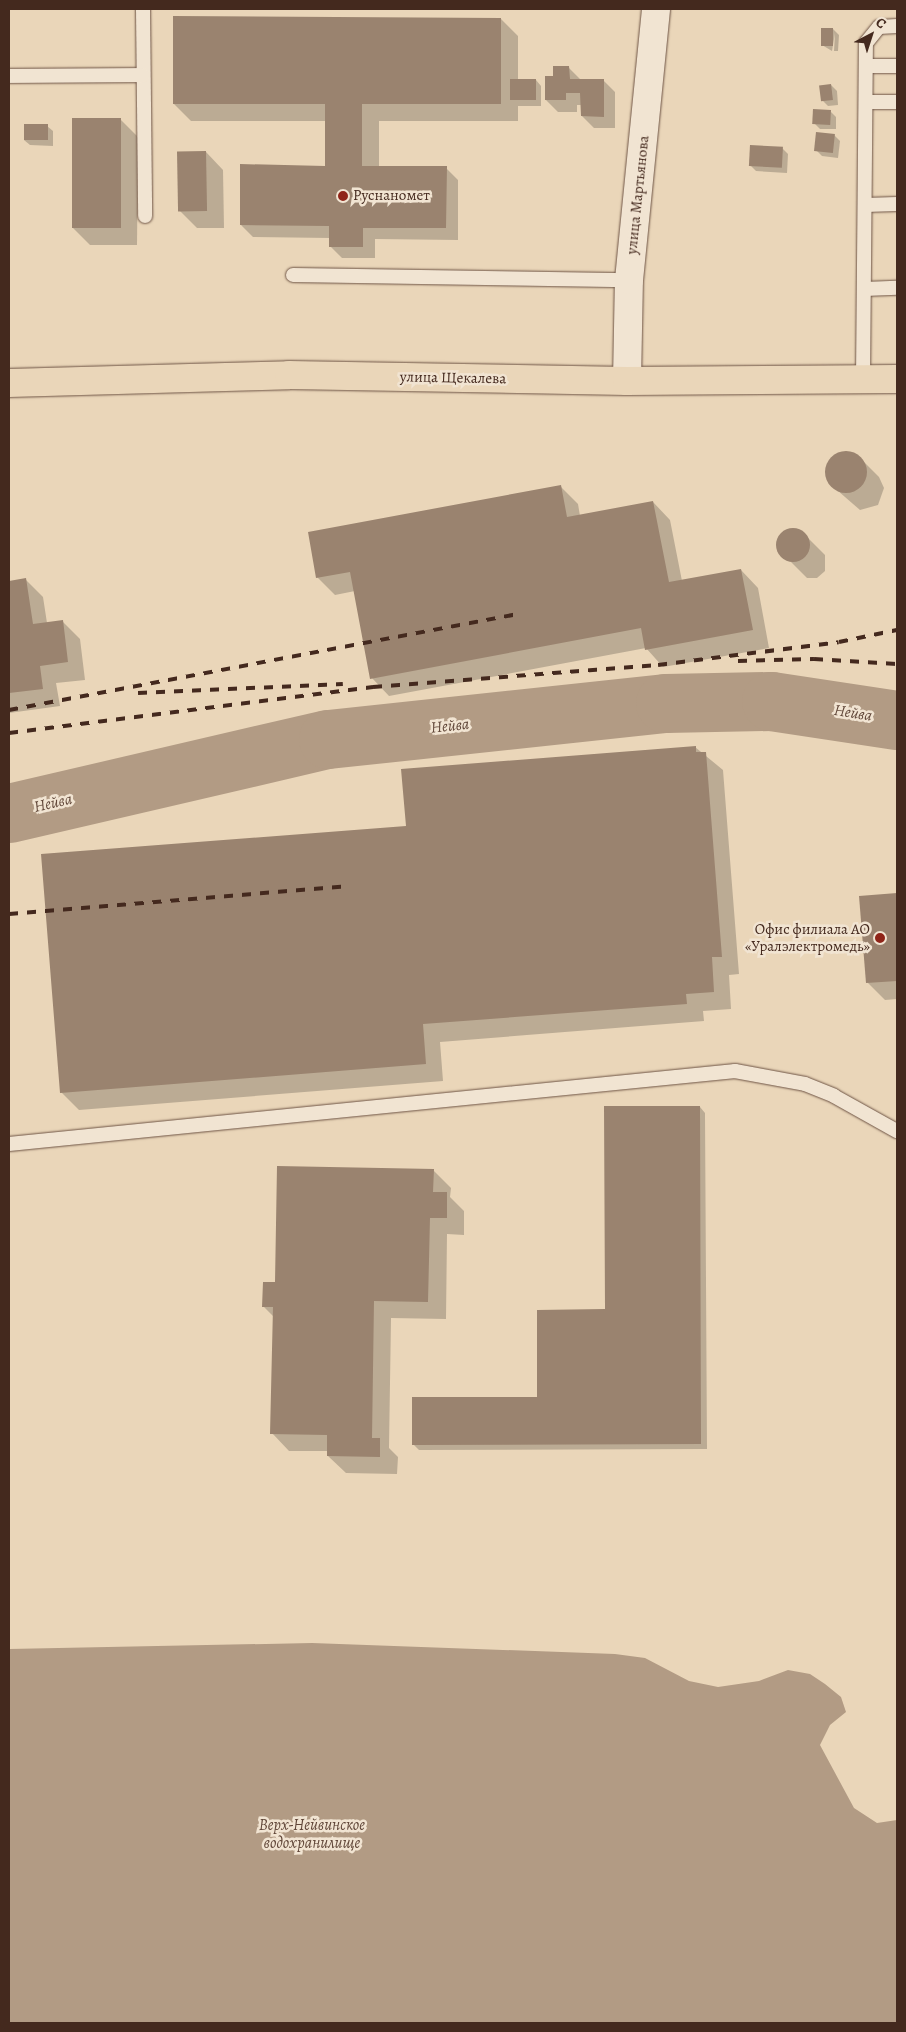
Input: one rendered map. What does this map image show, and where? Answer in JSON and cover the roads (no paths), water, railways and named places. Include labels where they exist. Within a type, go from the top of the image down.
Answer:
[{"type":"main road","name":"улица Щекалева","points":[[9,383],[289,375],[627,381],[897,379]]},
{"type":"street","name":"улица Мартьянова","points":[[627,381],[630,280],[656,9]]},
{"type":"lane","points":[[143,9],[142,75],[145,216]]},
{"type":"lane","points":[[863,379],[866,43],[871,34],[879,27],[897,26]]},
{"type":"lane","points":[[866,66],[897,66]]},
{"type":"lane","points":[[9,76],[142,75]]},
{"type":"lane","points":[[866,102],[897,102]]},
{"type":"lane","points":[[865,204],[897,204]]},
{"type":"lane","points":[[293,275],[630,280]]},
{"type":"lane","points":[[864,289],[897,288]]},
{"type":"lane","points":[[9,1144],[735,1070],[805,1084],[834,1096],[897,1130]]},
{"type":"water","name":"Верх-Нейвинское водохранилище","points":[[312,1643],[615,1654],[645,1658],[689,1681],[718,1687],[759,1681],[788,1670],[810,1674],[841,1697],[846,1712],[830,1725],[820,1745],[854,1808],[877,1823],[897,1820],[897,2023],[9,2023],[9,1649]]},
{"type":"waterway","name":"Нейва","points":[[9,813],[328,739],[665,703],[771,701],[897,720]]},
{"type":"railway","points":[[9,710],[518,614]]},
{"type":"railway","points":[[9,733],[373,687],[658,665],[839,642],[897,630]]},
{"type":"railway","points":[[738,661],[814,659],[897,664]]},
{"type":"railway","points":[[138,693],[343,684]]},
{"type":"railway","points":[[9,914],[347,886]]},
{"type":"place","name":"Руснаномет","points":[[343,196]]},
{"type":"place","name":"Офис филиала АО «Уралэлектромедь»","points":[[880,938]]}]
